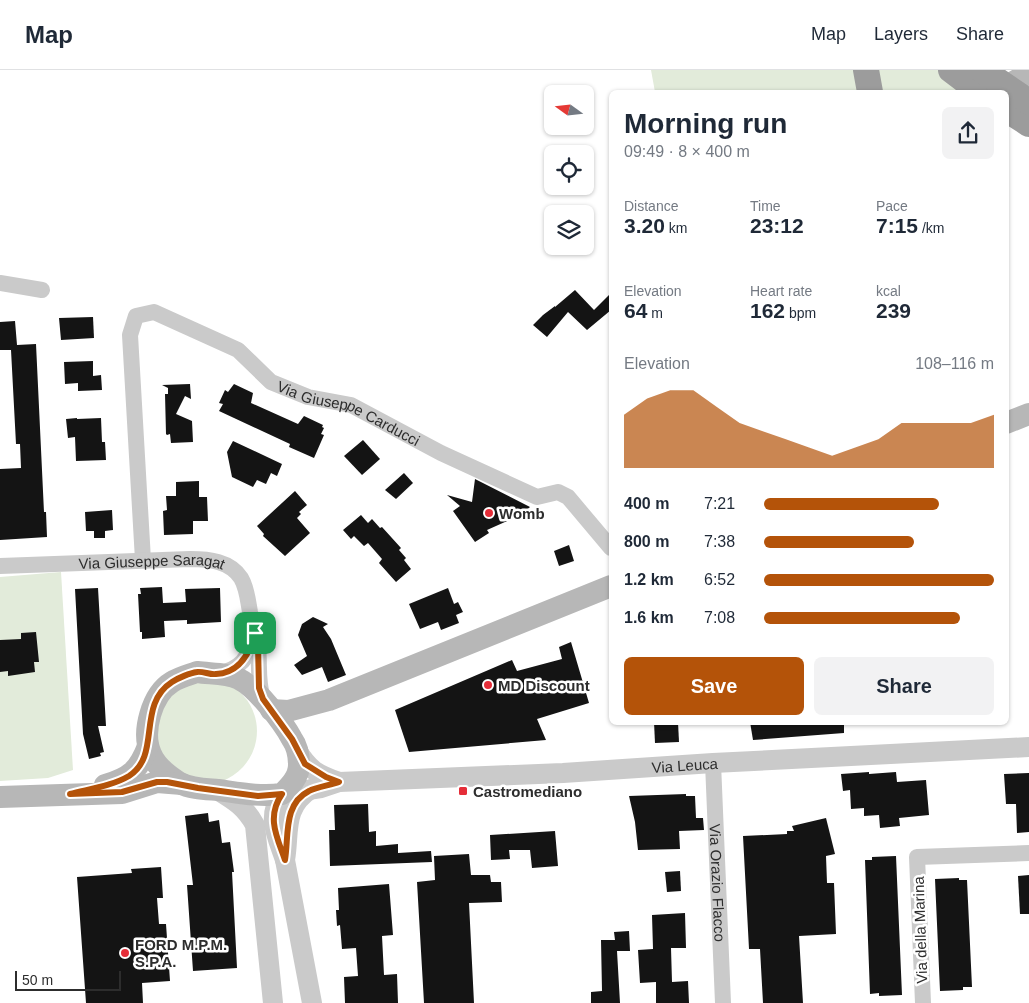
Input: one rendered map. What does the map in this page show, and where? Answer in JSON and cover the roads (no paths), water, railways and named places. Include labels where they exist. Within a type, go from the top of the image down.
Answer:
[{"type":"highway","points":[[866,70],[870,90]]},
{"type":"highway","points":[[951,70],[977,90]]},
{"type":"highway","points":[[982,70],[1029,102]]},
{"type":"highway","points":[[1009,112],[1029,124]]},
{"type":"main road","points":[[999,90],[1029,73]]},
{"type":"main road","points":[[1009,422],[1029,414]]},
{"type":"main road","points":[[267,704],[288,711],[329,700],[609,587]]},
{"type":"main road","points":[[0,796],[70,794],[122,792],[157,782],[258,796],[282,794],[297,776],[299,766],[295,744],[267,704],[248,684],[238,678],[198,672],[171,682],[158,697],[151,711],[148,746],[143,760],[130,775],[112,783],[70,794]]},
{"type":"main road","points":[[295,744],[305,719],[329,700]]},
{"type":"main road","points":[[148,746],[156,764],[182,784]]},
{"type":"street","points":[[0,283],[42,290]]},
{"type":"street","name":"Via Giuseppe Carducci","points":[[143,560],[130,335],[136,316],[154,312],[238,350],[272,382],[308,397],[352,405],[441,453],[537,497],[558,492],[568,497],[609,546]]},
{"type":"street","name":"Via Giuseppe Saragat","points":[[0,566],[143,560],[209,559],[218,561],[232,569],[241,578],[245,589],[258,646],[259,688],[267,704]]},
{"type":"street","points":[[216,674],[229,672],[238,666],[248,653],[255,633]]},
{"type":"street","name":"Via Leuca","points":[[295,744],[305,764],[326,777],[339,782]]},
{"type":"street","name":"Via Leuca","points":[[282,794],[339,782],[563,773],[713,763],[1029,747]]},
{"type":"street","name":"Via Orazio Flacco","points":[[713,763],[723,1003]]},
{"type":"street","points":[[285,860],[288,843],[288,820],[292,808],[311,789]]},
{"type":"street","points":[[217,790],[248,812],[255,825],[273,1003]]},
{"type":"street","points":[[282,794],[276,803],[273,814],[274,828],[285,860],[312,1003]]},
{"type":"street","name":"Via della Marina","points":[[923,1003],[917,858],[1029,853]]},
{"type":"place","name":"Womb","points":[[489,513]]},
{"type":"place","name":"MD Discount","points":[[488,685]]},
{"type":"place","name":"Castromediano","points":[[463,791]]},
{"type":"place","name":"FORD M.P.M. S.P.A.","points":[[125,953]]}]
